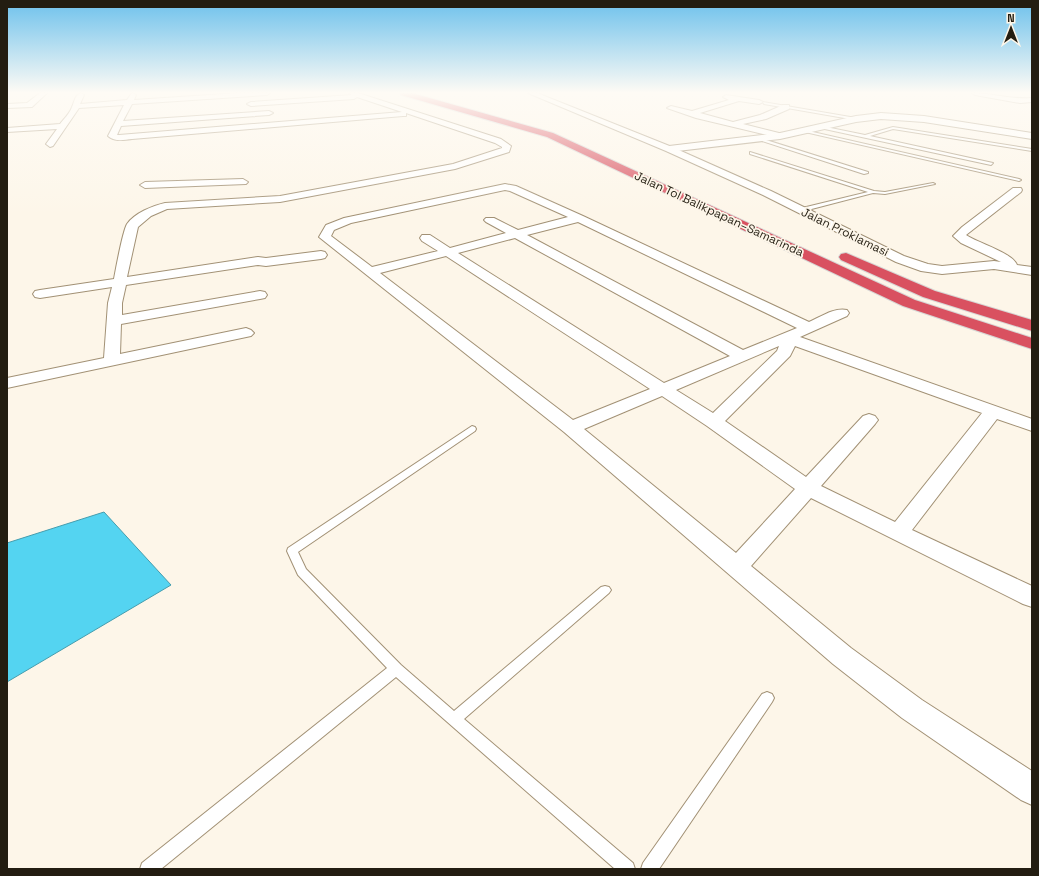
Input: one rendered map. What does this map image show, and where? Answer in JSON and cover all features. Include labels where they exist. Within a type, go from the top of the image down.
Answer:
[{"type":"highway","name":"Jalan Tol Balikpapan–Samarinda","points":[[546,134],[909,303],[1032,344]]},
{"type":"highway","name":"Jalan Tol Balikpapan–Samarinda","points":[[570,134],[711,197]]},
{"type":"highway","points":[[834,252],[929,294],[1032,326]]},
{"type":"street","points":[[50,144],[57,134]]},
{"type":"street","points":[[113,134],[112,136],[119,138],[169,134]]},
{"type":"street","points":[[112,360],[115,303],[132,226],[150,211],[165,206],[227,204],[280,199],[455,166],[506,150],[507,146],[498,141],[476,134]]},
{"type":"street","name":"Jalan Proklamasi","points":[[632,134],[669,149],[800,210],[900,259],[926,268],[954,270],[994,265],[1032,271]]},
{"type":"street","points":[[771,134],[780,136]]},
{"type":"street","name":"Jalan Proklamasi","points":[[669,149],[760,139],[790,134]]},
{"type":"street","name":"Jalan Proklamasi","points":[[1018,134],[1032,136]]},
{"type":"street","points":[[483,149],[494,148]]},
{"type":"street","points":[[145,185],[243,182],[227,204]]},
{"type":"street","points":[[1014,267],[1004,259],[966,242],[959,236],[1018,185]]},
{"type":"street","points":[[809,328],[579,218],[508,187],[348,220],[329,228],[325,237],[571,428],[842,656],[912,709],[1032,789]]},
{"type":"street","points":[[370,272],[579,218]]},
{"type":"street","points":[[490,220],[742,356]]},
{"type":"street","points":[[426,238],[714,422],[808,488],[1032,597]]},
{"type":"street","points":[[40,294],[258,261],[266,262],[321,255]]},
{"type":"street","points":[[114,321],[260,295]]},
{"type":"street","points":[[571,428],[787,338],[842,313]]},
{"type":"street","points":[[7,383],[246,333]]},
{"type":"street","points":[[787,338],[1032,425]]},
{"type":"street","points":[[714,422],[784,353],[788,345],[787,338]]},
{"type":"street","points":[[898,533],[993,412]]},
{"type":"street","points":[[736,568],[869,420]]},
{"type":"lane","points":[[815,134],[1018,185]]},
{"type":"lane","points":[[851,134],[991,164]]},
{"type":"lane","points":[[865,137],[875,134]]},
{"type":"lane","points":[[930,134],[1032,150]]},
{"type":"lane","points":[[760,139],[866,173]]},
{"type":"lane","points":[[751,153],[873,192],[885,193],[933,184]]},
{"type":"lane","points":[[800,210],[873,192]]},
{"type":"lane","points":[[472,429],[292,551],[302,572],[396,669],[628,869]]},
{"type":"lane","points":[[454,719],[605,590]]},
{"type":"lane","points":[[148,869],[396,669]]},
{"type":"lane","points":[[649,869],[767,698]]},
{"type":"water","points":[[104,512],[171,585],[7,682],[7,543]]}]
